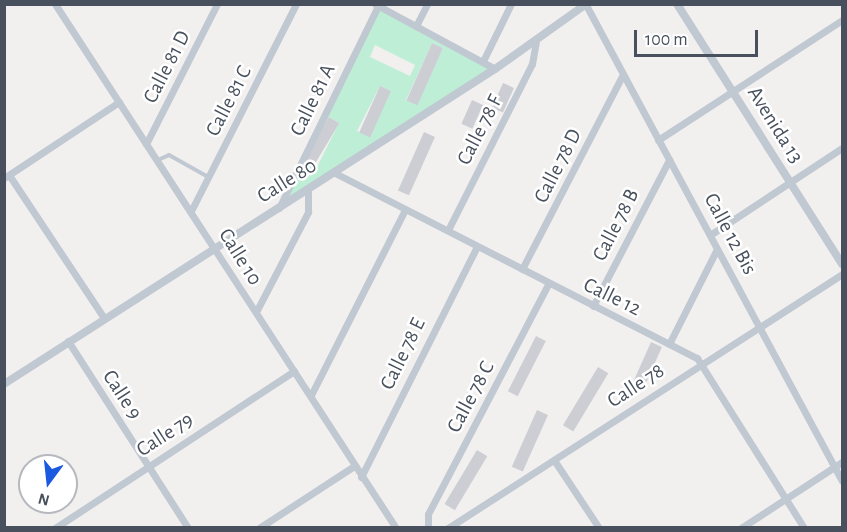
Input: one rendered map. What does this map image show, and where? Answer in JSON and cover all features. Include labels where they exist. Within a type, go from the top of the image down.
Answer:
[{"type":"street","name":"Calle 10","points":[[55,4],[396,528]]},
{"type":"street","name":"Calle 81 D","points":[[146,144],[217,4]]},
{"type":"street","name":"Calle 81 C","points":[[191,211],[296,4]]},
{"type":"street","points":[[416,27],[427,4]]},
{"type":"street","points":[[484,59],[511,4]]},
{"type":"street","name":"Avenida 13","points":[[677,4],[843,264]]},
{"type":"street","points":[[377,5],[416,27],[484,59],[495,69]]},
{"type":"street","name":"Calle 81 A","points":[[279,208],[377,5]]},
{"type":"street","name":"Calle 80","points":[[4,384],[214,246],[336,173],[536,42],[586,5]]},
{"type":"street","name":"Calle 12 Bis","points":[[586,5],[622,76],[843,481]]},
{"type":"street","points":[[658,140],[734,93],[843,20]]},
{"type":"street","name":"Calle 78 F","points":[[448,230],[532,63],[536,42]]},
{"type":"street","name":"Calle 78 D","points":[[522,269],[622,76]]},
{"type":"street","points":[[104,318],[7,176],[119,102]]},
{"type":"street","points":[[710,235],[843,148]]},
{"type":"street","name":"Calle 78 B","points":[[593,306],[669,160]]},
{"type":"street","name":"Calle 12","points":[[336,173],[548,284],[669,344],[701,363],[804,528]]},
{"type":"street","points":[[255,312],[308,212],[308,191]]},
{"type":"street","points":[[310,395],[405,210]]},
{"type":"street","name":"Calle 78 E","points":[[361,477],[477,246]]},
{"type":"street","points":[[669,344],[717,249]]},
{"type":"street","name":"Calle 78","points":[[448,528],[843,273]]},
{"type":"street","name":"Calle 78 C","points":[[428,528],[428,514],[548,284]]},
{"type":"street","name":"Calle 9","points":[[68,342],[188,528]]},
{"type":"street","name":"Calle 79","points":[[55,528],[294,372]]},
{"type":"street","points":[[554,460],[599,528]]},
{"type":"street","points":[[741,528],[843,462]]},
{"type":"street","points":[[259,528],[354,466]]},
{"type":"lane","points":[[157,161],[169,155],[208,177]]},
{"type":"green space","points":[[378,6],[495,69],[279,208]],"holes":[[[432,43],[443,48],[416,105],[406,100]],[[375,45],[415,65],[410,76],[370,57]],[[380,86],[390,91],[368,136],[357,131]],[[329,117],[339,123],[317,167],[307,162]]]},
{"type":"building","points":[[432,43],[443,48],[417,105],[406,101]]},
{"type":"building","points":[[503,83],[514,88],[503,113],[492,108]]},
{"type":"building","points":[[380,86],[391,91],[370,137],[359,133]]},
{"type":"building","points":[[472,100],[483,105],[472,129],[461,124]]},
{"type":"building","points":[[329,117],[339,123],[314,166],[303,160]]},
{"type":"building","points":[[424,132],[435,137],[409,195],[398,190]]},
{"type":"building","points":[[536,336],[546,341],[518,396],[508,391]]},
{"type":"building","points":[[651,342],[662,347],[642,392],[631,387]]},
{"type":"building","points":[[598,367],[608,373],[573,431],[563,425]]},
{"type":"building","points":[[537,410],[548,415],[523,472],[512,467]]},
{"type":"building","points":[[477,450],[487,456],[455,510],[445,504]]}]
